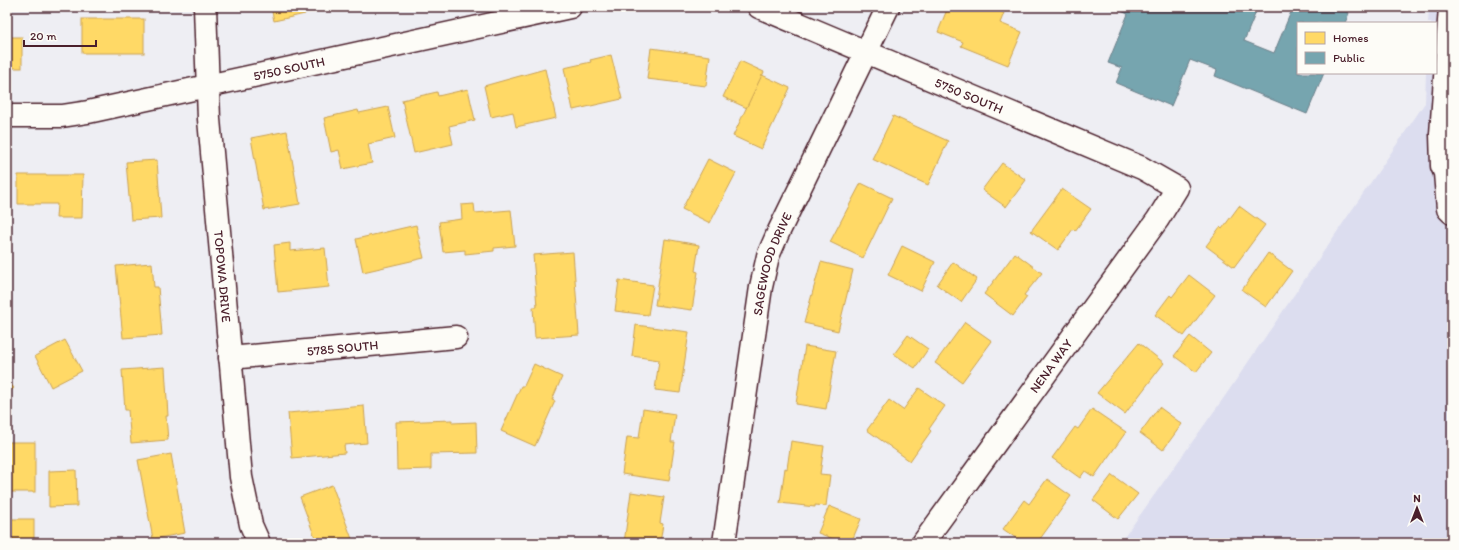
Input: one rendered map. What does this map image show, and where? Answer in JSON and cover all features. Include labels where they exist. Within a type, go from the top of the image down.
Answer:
[{"type":"street","name":"TOPOWA DRIVE","points":[[205,7],[207,86],[241,477],[251,525],[259,543]]},
{"type":"street","name":"5750 SOUTH","points":[[7,116],[62,116],[570,7]]},
{"type":"street","name":"5750 SOUTH","points":[[759,7],[1135,165],[1177,188]]},
{"type":"street","name":"SAGEWOOD DRIVE","points":[[724,543],[761,287],[768,256],[849,85],[867,52],[888,7]]},
{"type":"street","points":[[1450,7],[1441,134],[1442,166],[1445,173],[1448,209],[1452,213]]},
{"type":"street","name":"NENA WAY","points":[[923,543],[1158,219],[1177,188]]},
{"type":"street","name":"5785 SOUTH","points":[[230,358],[456,337]]},
{"type":"shaded area","points":[[1429,7],[1452,7],[1452,543],[1120,543],[1225,396],[1425,103],[1426,74],[1437,74],[1437,22],[1428,22]]},
{"type":"building: Homes","points":[[271,7],[304,7],[305,14],[274,21]]},
{"type":"building: Homes","points":[[948,7],[989,7],[1004,13],[1000,23],[1022,32],[1008,65],[961,46],[963,42],[938,32]]},
{"type":"building: Homes","points":[[82,19],[144,19],[144,53],[82,53]]},
{"type":"building: Homes","points":[[7,37],[22,37],[22,68],[7,68]]},
{"type":"building: Homes","points":[[651,48],[710,56],[706,86],[647,79]]},
{"type":"building: Homes","points":[[611,55],[622,99],[573,110],[564,68],[591,62],[590,60]]},
{"type":"building: Homes","points":[[740,61],[764,72],[747,108],[723,97]]},
{"type":"building: Homes","points":[[545,69],[556,118],[516,127],[513,112],[491,117],[484,86]]},
{"type":"building: Homes","points":[[762,75],[790,88],[761,149],[733,136]]},
{"type":"building: Homes","points":[[468,89],[475,120],[449,126],[453,144],[414,153],[402,100],[437,92],[438,96]]},
{"type":"building: Homes","points":[[388,107],[395,138],[368,144],[372,163],[343,169],[339,150],[331,152],[324,118],[358,110],[359,113]]},
{"type":"building: Homes","points":[[893,116],[948,141],[928,185],[872,159]]},
{"type":"building: Homes","points":[[287,131],[300,204],[264,210],[251,138]]},
{"type":"building: Homes","points":[[708,159],[736,173],[710,223],[682,209]]},
{"type":"building: Homes","points":[[157,160],[161,218],[131,220],[126,162]]},
{"type":"building: Homes","points":[[1002,163],[1026,180],[1006,207],[982,190]]},
{"type":"building: Homes","points":[[18,175],[83,175],[82,218],[56,218],[57,204],[18,204]]},
{"type":"building: Homes","points":[[861,183],[892,198],[863,258],[830,242]]},
{"type":"building: Homes","points":[[1062,189],[1091,209],[1075,231],[1073,229],[1058,250],[1031,231]]},
{"type":"building: Homes","points":[[474,204],[475,213],[511,210],[515,246],[494,248],[494,251],[465,254],[465,250],[443,252],[439,222],[462,219],[461,205]]},
{"type":"building: Homes","points":[[1239,206],[1265,225],[1234,267],[1206,246],[1220,227],[1222,229]]},
{"type":"building: Homes","points":[[416,225],[424,258],[363,272],[356,239]]},
{"type":"building: Homes","points":[[665,239],[699,245],[695,271],[698,272],[692,310],[655,305]]},
{"type":"building: Homes","points":[[290,243],[290,251],[325,248],[329,287],[278,292],[274,245]]},
{"type":"building: Homes","points":[[902,246],[935,262],[921,291],[888,275]]},
{"type":"building: Homes","points":[[573,252],[579,335],[535,338],[533,307],[537,307],[533,255]]},
{"type":"building: Homes","points":[[1015,253],[1042,273],[1024,295],[1027,297],[1013,316],[984,294]]},
{"type":"building: Homes","points":[[1268,253],[1292,271],[1266,307],[1242,290]]},
{"type":"building: Homes","points":[[821,262],[853,270],[838,331],[804,323]]},
{"type":"building: Homes","points":[[953,262],[977,279],[961,302],[937,285]]},
{"type":"building: Homes","points":[[152,263],[154,287],[158,287],[162,335],[123,338],[116,266]]},
{"type":"building: Homes","points":[[1189,275],[1215,295],[1184,336],[1155,315],[1170,295],[1172,297]]},
{"type":"building: Homes","points":[[619,280],[653,285],[648,315],[615,311]]},
{"type":"building: Homes","points":[[965,322],[992,341],[962,382],[935,363]]},
{"type":"building: Homes","points":[[636,325],[689,332],[680,393],[655,390],[659,360],[632,356]]},
{"type":"building: Homes","points":[[908,335],[928,349],[915,368],[894,354]]},
{"type":"building: Homes","points":[[1190,336],[1211,353],[1196,372],[1174,356]]},
{"type":"building: Homes","points":[[65,340],[82,371],[51,387],[35,356]]},
{"type":"building: Homes","points":[[1139,343],[1164,363],[1125,414],[1097,393]]},
{"type":"building: Homes","points":[[805,346],[836,351],[826,409],[796,404]]},
{"type":"building: Homes","points":[[534,364],[562,377],[552,400],[555,401],[535,446],[501,431],[521,386],[524,386]]},
{"type":"building: Homes","points":[[165,367],[168,440],[131,443],[128,410],[125,410],[122,370]]},
{"type":"building: Homes","points":[[7,380],[14,388],[7,394]]},
{"type":"building: Homes","points":[[919,388],[945,406],[929,429],[931,431],[910,461],[867,430],[889,400],[903,410]]},
{"type":"building: Homes","points":[[364,406],[367,443],[344,445],[345,453],[292,458],[288,413]]},
{"type":"building: Homes","points":[[1159,407],[1182,424],[1163,450],[1140,433]]},
{"type":"building: Homes","points":[[643,409],[675,414],[671,442],[675,442],[669,481],[622,474],[627,437],[639,438]]},
{"type":"building: Homes","points":[[1092,409],[1126,432],[1094,477],[1085,471],[1080,478],[1052,458],[1075,427],[1078,429]]},
{"type":"building: Homes","points":[[452,420],[452,423],[476,422],[477,453],[431,454],[431,469],[397,470],[396,422]]},
{"type":"building: Homes","points":[[791,441],[824,446],[820,474],[830,475],[826,506],[815,505],[815,507],[780,503]]},
{"type":"building: Homes","points":[[7,442],[35,442],[35,492],[7,492]]},
{"type":"building: Homes","points":[[171,454],[185,533],[153,539],[138,460]]},
{"type":"building: Homes","points":[[76,470],[77,506],[49,507],[49,471]]},
{"type":"building: Homes","points":[[1112,475],[1138,494],[1118,519],[1093,500]]},
{"type":"building: Homes","points":[[1047,479],[1071,496],[1037,543],[1023,543],[1003,529],[1024,500],[1029,504]]},
{"type":"building: Homes","points":[[332,485],[352,539],[342,543],[317,543],[300,497]]},
{"type":"building: Homes","points":[[631,492],[664,497],[660,523],[663,524],[660,543],[624,543]]},
{"type":"building: Homes","points":[[829,506],[861,519],[851,543],[844,543],[818,533]]},
{"type":"building: Homes","points":[[7,519],[34,519],[34,543],[7,543]]},
{"type":"building: Public","points":[[1112,7],[1258,7],[1244,41],[1274,53],[1293,7],[1335,7],[1349,13],[1345,22],[1297,22],[1297,74],[1324,74],[1307,114],[1215,76],[1217,70],[1190,60],[1171,106],[1116,83],[1122,68],[1108,63],[1128,14]]}]
